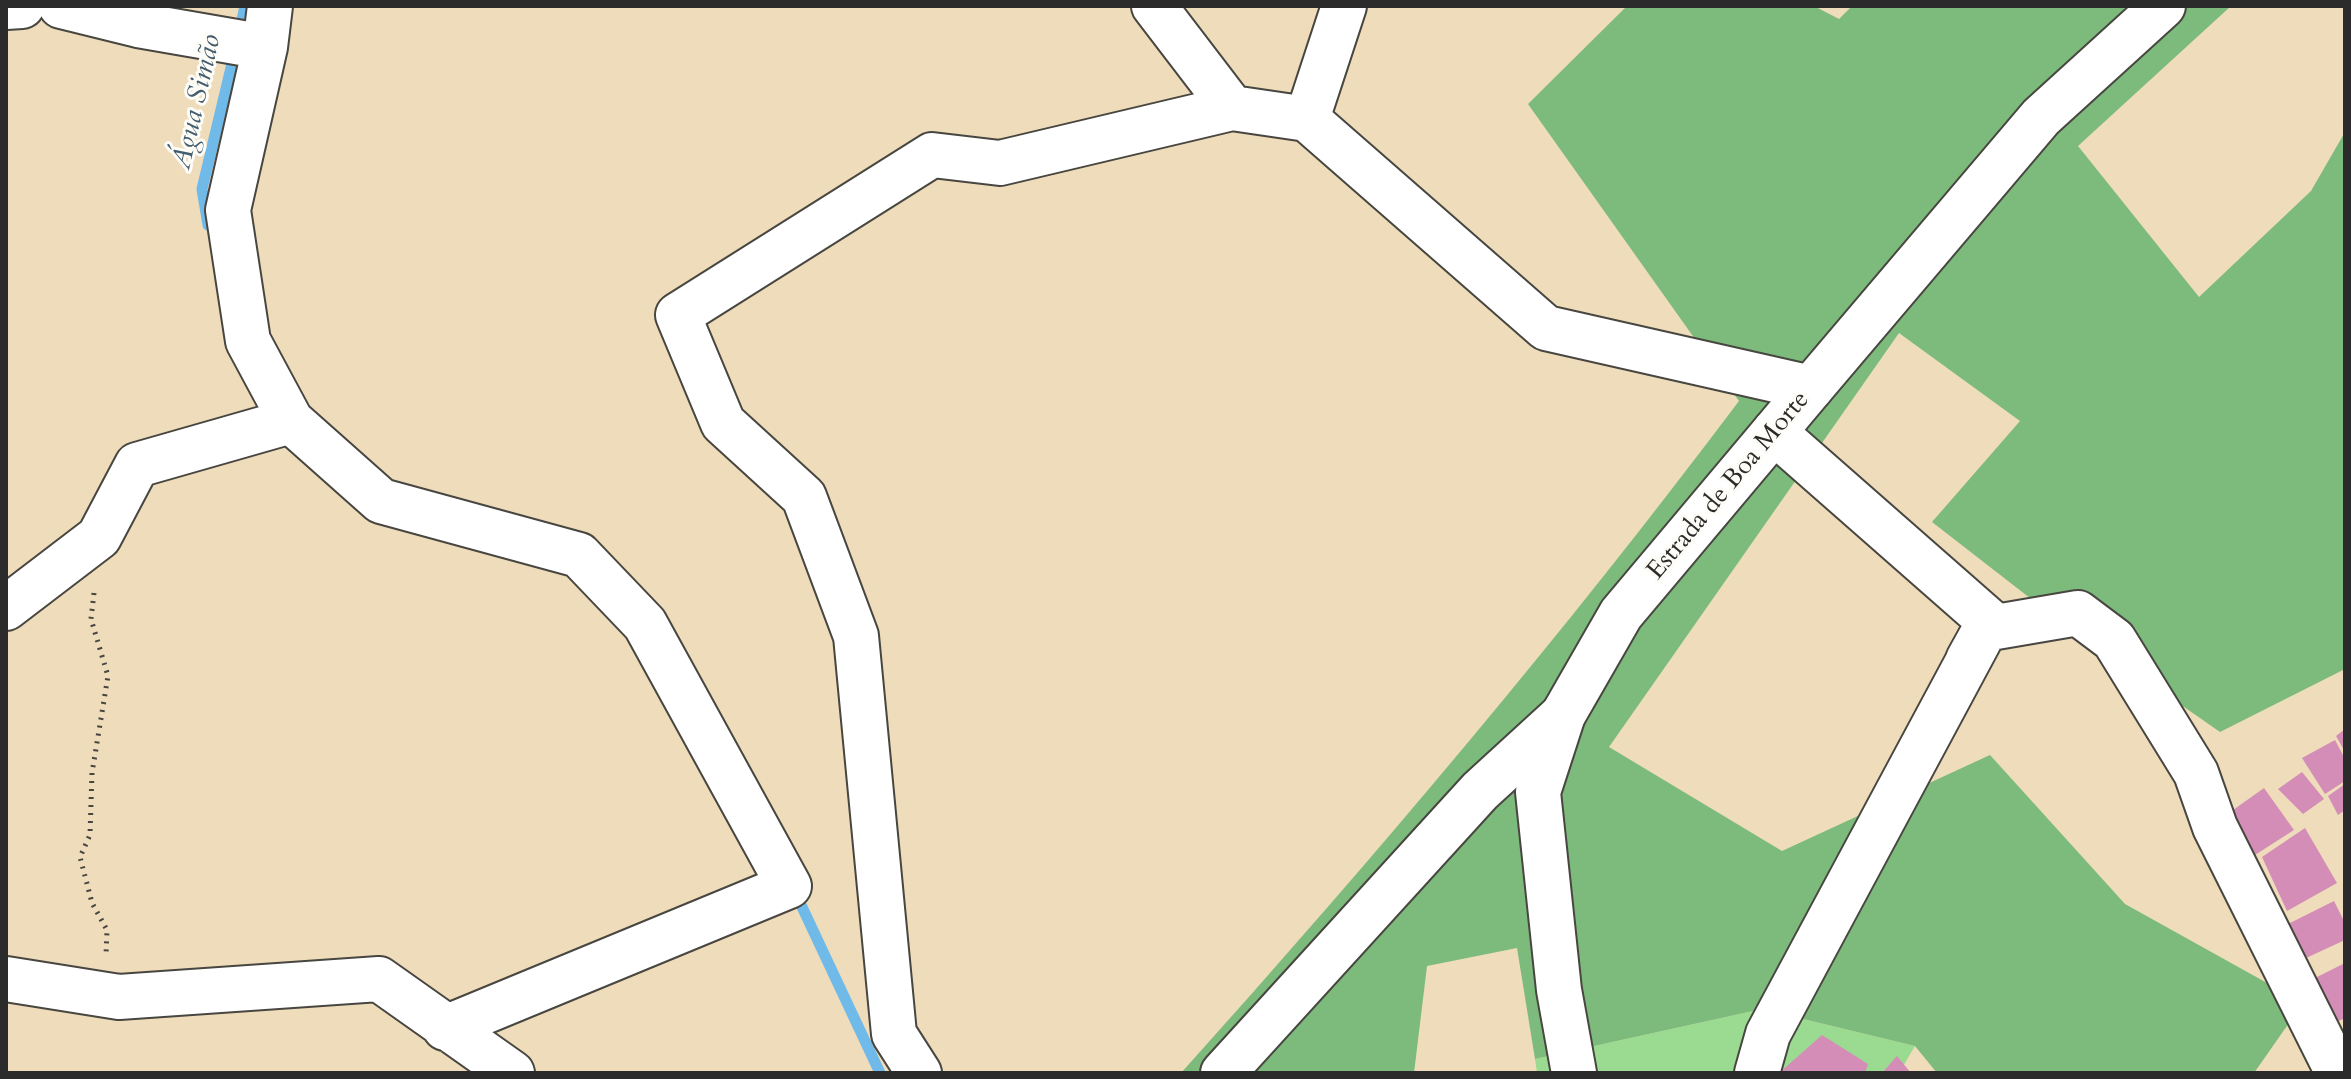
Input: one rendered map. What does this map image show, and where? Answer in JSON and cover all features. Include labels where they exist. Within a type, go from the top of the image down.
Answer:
[{"type":"street","points":[[6,7],[22,6]]},
{"type":"street","points":[[61,6],[138,25],[268,26],[228,210],[248,341],[291,421],[381,501],[579,555],[645,624],[789,886],[445,1028]]},
{"type":"street","points":[[1154,6],[1232,108]]},
{"type":"street","points":[[1307,119],[1344,6]]},
{"type":"street","name":"Estrada de Boa Morte","points":[[1574,1073],[1559,990],[1538,792],[1563,715],[1621,614],[1811,388],[2041,117],[2163,6]]},
{"type":"street","points":[[919,1073],[894,1034],[856,636],[804,497],[723,423],[678,315],[932,155],[1000,163],[1232,108],[1307,119],[1546,328],[1811,388]]},
{"type":"street","points":[[6,608],[99,537],[137,465],[291,421]]},
{"type":"street","points":[[1774,432],[1996,627],[2078,613],[2114,640],[2196,773],[2215,827],[2338,1073]]},
{"type":"street","points":[[1968,660],[1989,622]]},
{"type":"street","points":[[1757,1073],[1768,1034],[1989,622]]},
{"type":"street","points":[[1223,1073],[1480,791],[1563,715]]},
{"type":"street","points":[[6,979],[105,992],[119,997],[379,979],[512,1073]]},
{"type":"path","points":[[99,537],[91,619],[108,676],[92,773],[90,835],[80,857],[92,903],[107,930],[105,992]]},
{"type":"green space","points":[[1627,6],[1814,6],[1839,19],[1852,6],[2231,6],[2078,146],[2199,297],[2311,191],[2345,132],[2345,669],[2220,732],[2048,612],[1932,522],[2020,421],[1899,333],[1609,747],[1782,851],[1990,755],[2125,904],[2303,1003],[2254,1073],[1937,1073],[1915,1046],[1762,1009],[1535,1059],[1517,948],[1427,966],[1414,1073],[1181,1073],[1468,743],[1605,574],[1739,401],[1528,104]]},
{"type":"green space","points":[[1762,1009],[1915,1046],[1899,1073],[1537,1073],[1535,1059]]},
{"type":"building","points":[[2345,729],[2345,752],[2336,736]]},
{"type":"building","points":[[2335,740],[2345,759],[2345,781],[2325,794],[2302,758]]},
{"type":"building","points":[[2302,772],[2324,799],[2303,814],[2278,789]]},
{"type":"building","points":[[2345,784],[2345,810],[2338,815],[2328,796]]},
{"type":"building","points":[[2264,788],[2294,830],[2244,862],[2219,820]]},
{"type":"building","points":[[2305,828],[2337,883],[2287,911],[2262,857]]},
{"type":"building","points":[[2334,901],[2345,923],[2345,940],[2306,958],[2288,924]]},
{"type":"building","points":[[2345,963],[2345,1018],[2322,1029],[2307,982]]},
{"type":"building","points":[[1822,1035],[1868,1064],[1865,1073],[1779,1073]]},
{"type":"building","points":[[1897,1056],[1911,1073],[1882,1073]]},
{"type":"waterway","name":"Água Simão","points":[[239,34],[245,6]]},
{"type":"waterway","name":"Água Simão","points":[[208,225],[202,189],[235,51]]},
{"type":"waterway","points":[[795,892],[880,1073]]}]
